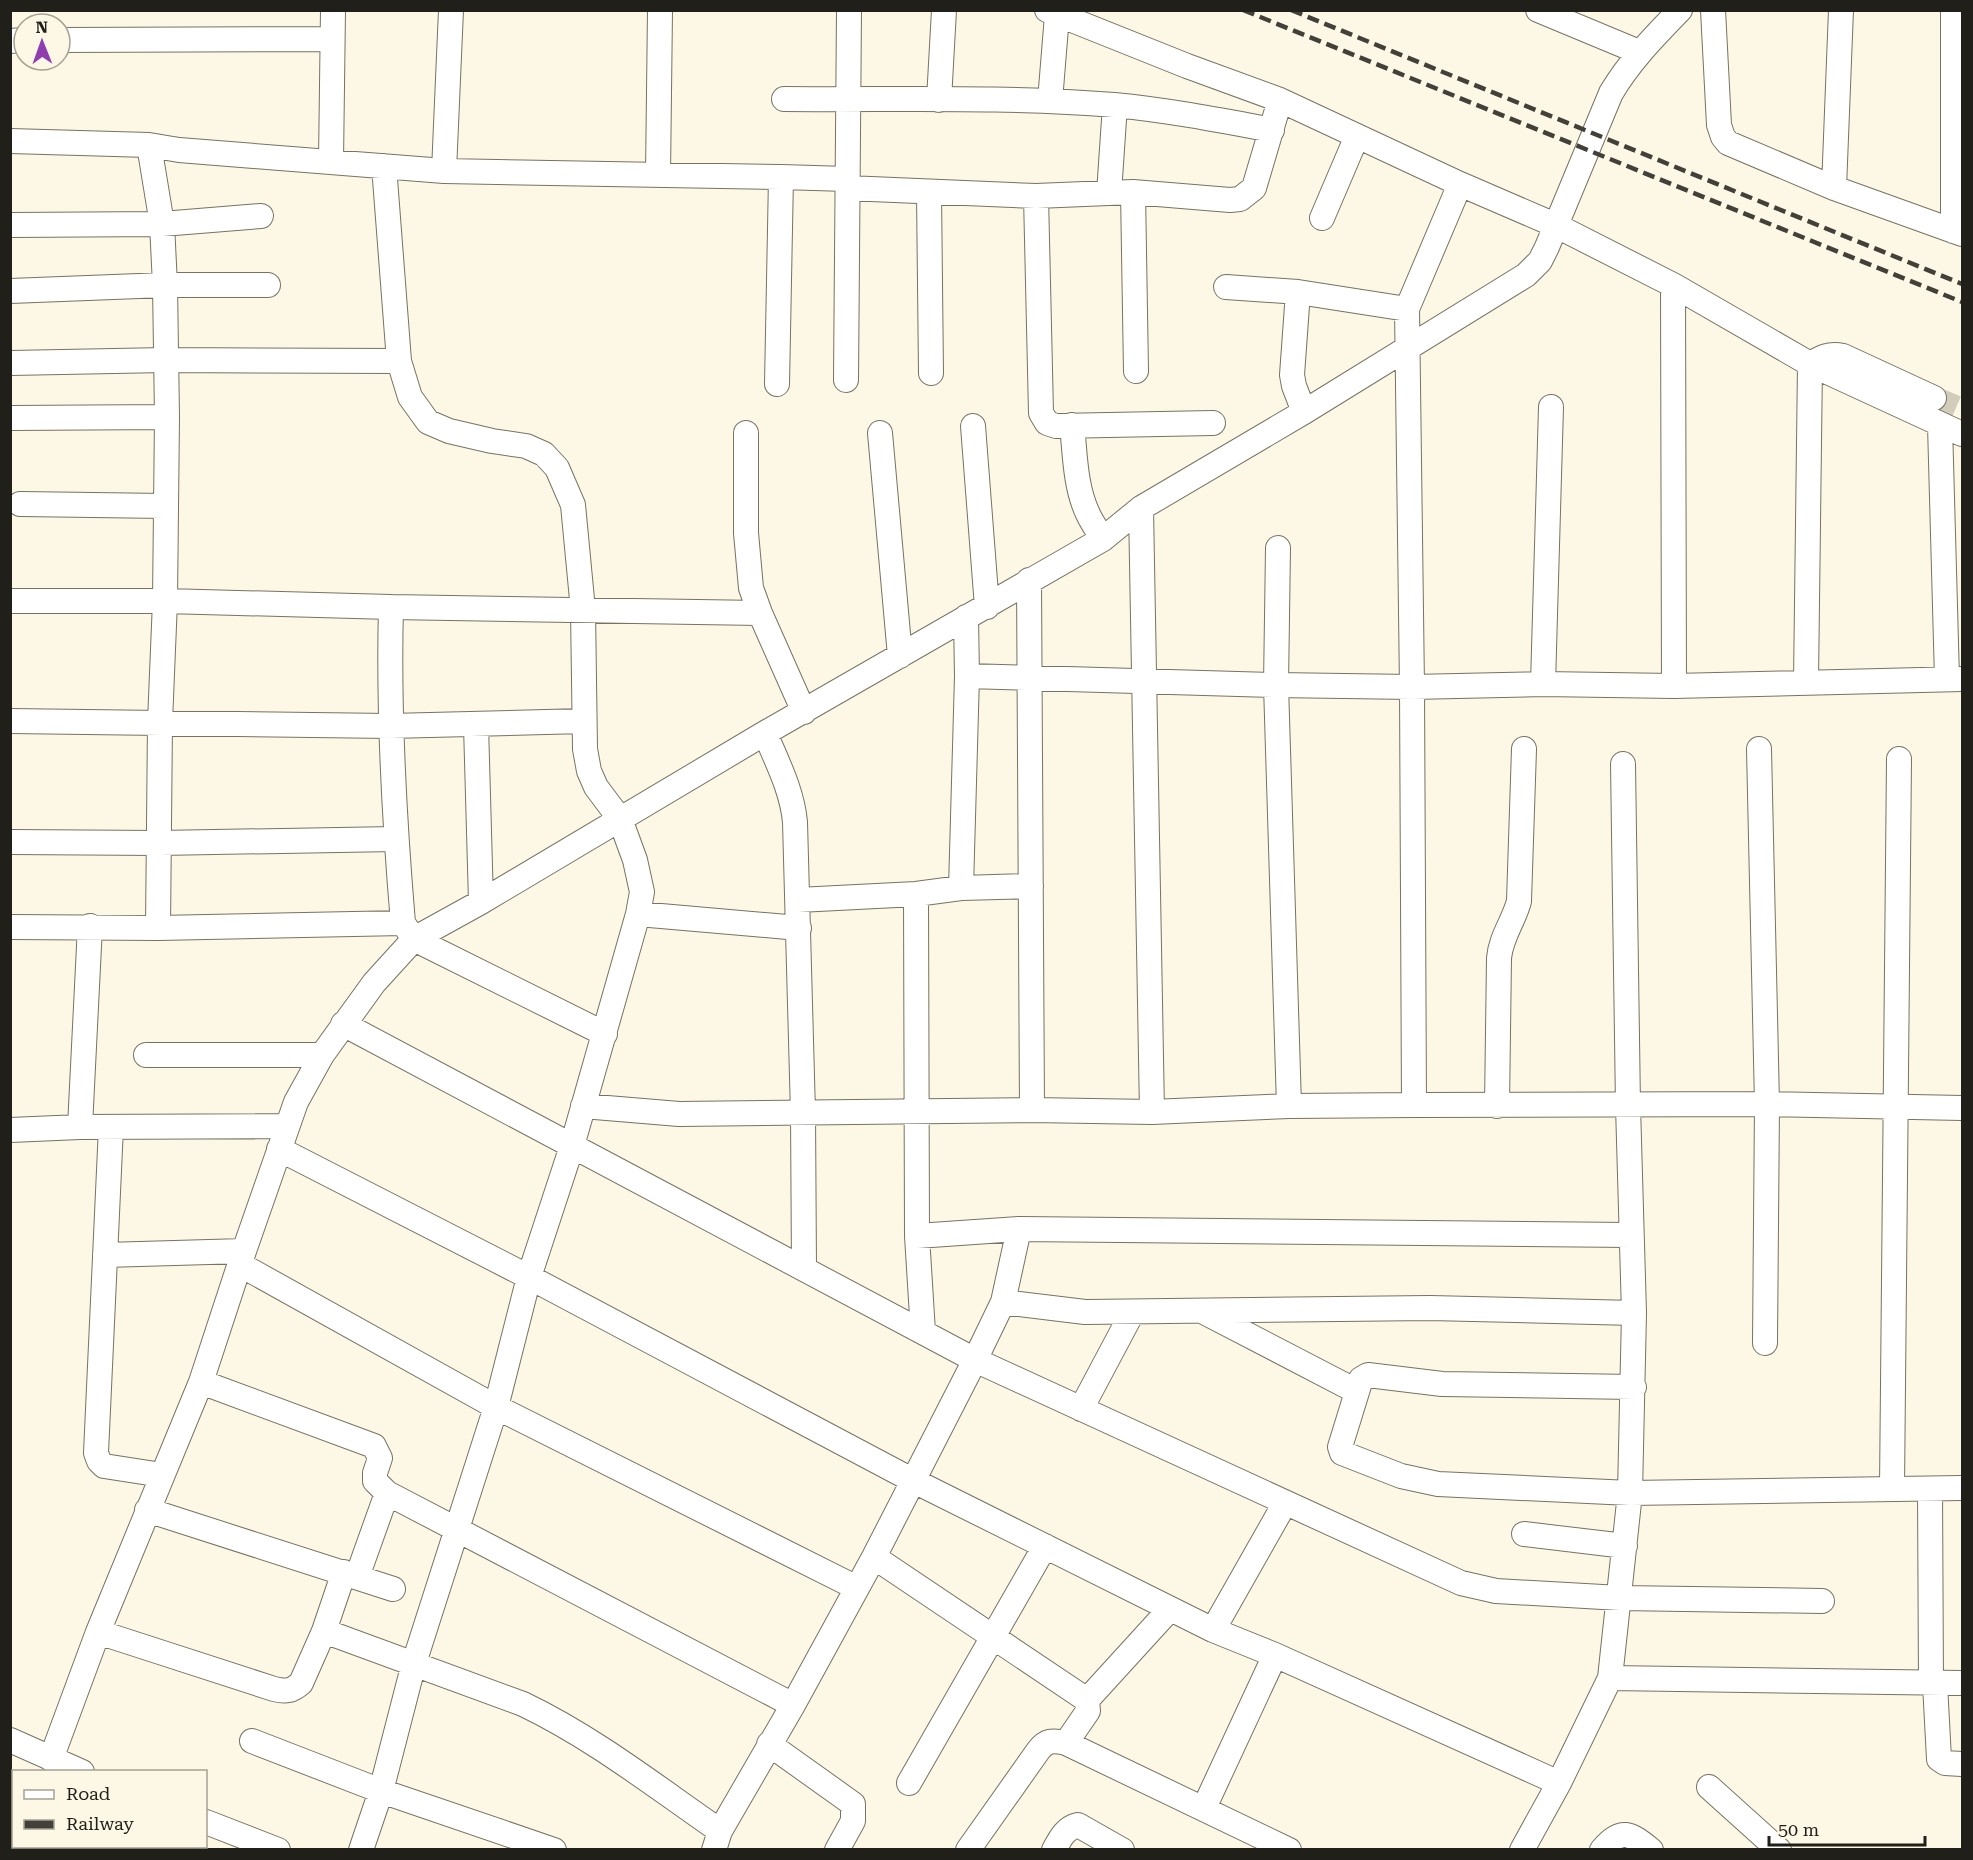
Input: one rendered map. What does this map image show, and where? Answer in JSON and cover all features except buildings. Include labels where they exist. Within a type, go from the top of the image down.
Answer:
[{"type":"street","points":[[331,161],[333,10]]},
{"type":"street","points":[[444,171],[451,10]]},
{"type":"street","points":[[658,175],[660,10]]},
{"type":"street","points":[[846,380],[849,10]]},
{"type":"street","points":[[939,100],[944,10]]},
{"type":"street","points":[[1538,10],[1639,52]]},
{"type":"street","points":[[10,927],[90,926],[408,931],[481,902],[765,733],[1103,539],[1142,508],[1304,412],[1526,275],[1540,261],[1589,150],[1611,93],[1639,52],[1680,10]]},
{"type":"street","points":[[1713,10],[1719,125],[1728,143],[1834,188],[1958,232],[1953,10]]},
{"type":"street","points":[[1834,188],[1841,10]]},
{"type":"street","points":[[1050,101],[1052,13],[1280,100],[1460,184],[1555,225],[1673,285],[1810,364],[1962,434]]},
{"type":"street","points":[[72,40],[332,39]]},
{"type":"street","points":[[784,99],[1050,101],[1115,105],[1185,114],[1272,130]]},
{"type":"street","points":[[10,141],[149,145],[179,150],[444,171],[781,177],[929,193],[1036,196],[1133,192],[1230,200],[1240,199],[1254,188],[1280,100]]},
{"type":"street","points":[[1109,193],[1115,105]]},
{"type":"street","points":[[1322,218],[1357,136]]},
{"type":"street","points":[[149,145],[162,224],[167,417],[158,928]]},
{"type":"street","points":[[362,1850],[381,1791],[414,1663],[496,1407],[529,1277],[572,1146],[605,1034],[642,892],[639,874],[620,819],[596,787],[589,771],[585,749],[583,610],[573,505],[557,468],[544,454],[526,446],[449,431],[428,422],[410,397],[399,361],[384,166]]},
{"type":"street","points":[[777,384],[781,177]]},
{"type":"street","points":[[1414,1106],[1407,309],[1460,184]]},
{"type":"street","points":[[1133,192],[1136,371]]},
{"type":"street","points":[[929,193],[931,374]]},
{"type":"street","points":[[1036,196],[1041,413],[1047,423],[1056,426],[1213,423]]},
{"type":"street","points":[[10,225],[162,224],[261,216]]},
{"type":"street","points":[[10,291],[165,285],[268,285]]},
{"type":"street","points":[[1673,285],[1674,686]]},
{"type":"street","points":[[1226,287],[1298,292],[1407,309]]},
{"type":"street","points":[[1298,292],[1293,375],[1294,386],[1304,412]]},
{"type":"street","points":[[1810,364],[1824,355],[1833,354],[1934,398]]},
{"type":"street","points":[[10,363],[166,360],[399,361]]},
{"type":"street","points":[[1806,682],[1810,364]]},
{"type":"street","points":[[1543,684],[1551,407]]},
{"type":"street","points":[[10,418],[167,417]]},
{"type":"street","points":[[1072,425],[1082,497],[1088,514],[1103,539]]},
{"type":"street","points":[[967,676],[1276,686],[1412,687],[1543,684],[1674,686],[1954,679],[1940,425]]},
{"type":"street","points":[[961,888],[967,676],[976,612],[973,426]]},
{"type":"street","points":[[746,433],[746,533],[751,588],[804,712]]},
{"type":"street","points":[[880,433],[900,656]]},
{"type":"street","points":[[20,504],[166,506]]},
{"type":"street","points":[[1142,508],[1152,1112]]},
{"type":"street","points":[[1278,548],[1276,686],[1289,1106]]},
{"type":"street","points":[[1029,580],[1032,1110]]},
{"type":"street","points":[[10,601],[165,601],[760,613]]},
{"type":"street","points":[[51,1759],[98,1632],[201,1382],[241,1257],[296,1102],[322,1055],[408,931],[395,839],[390,726],[391,607]]},
{"type":"street","points":[[10,721],[390,726],[585,721]]},
{"type":"street","points":[[476,724],[481,902]]},
{"type":"street","points":[[765,733],[794,803],[803,1113],[804,1268]]},
{"type":"street","points":[[1497,1106],[1499,958],[1500,946],[1516,914],[1519,901],[1524,749]]},
{"type":"street","points":[[1759,749],[1767,1104],[1765,1343]]},
{"type":"street","points":[[1892,1489],[1899,759]]},
{"type":"street","points":[[1522,1850],[1559,1783],[1610,1678],[1630,1493],[1634,1314],[1628,1106],[1623,764]]},
{"type":"street","points":[[10,842],[159,843],[395,839]]},
{"type":"street","points":[[798,900],[916,894],[961,888],[1031,886]]},
{"type":"street","points":[[916,894],[917,1236],[923,1332]]},
{"type":"street","points":[[638,914],[799,928]]},
{"type":"street","points":[[80,1127],[90,926]]},
{"type":"street","points":[[408,931],[605,1034]]},
{"type":"street","points":[[343,1024],[975,1360],[1461,1583],[1496,1591],[1620,1598],[1822,1601]]},
{"type":"street","points":[[146,1055],[322,1055]]},
{"type":"street","points":[[583,1106],[678,1114],[1032,1110],[1152,1112],[1289,1106],[1767,1104],[1962,1108]]},
{"type":"street","points":[[10,1130],[80,1127],[286,1126]]},
{"type":"street","points":[[111,1127],[96,1453],[99,1461],[105,1466],[162,1475]]},
{"type":"street","points":[[279,1149],[529,1277],[912,1480],[1170,1609],[1559,1783]]},
{"type":"street","points":[[917,1236],[1019,1229],[1631,1235]]},
{"type":"street","points":[[324,1631],[523,1704],[552,1718],[606,1752],[717,1840],[874,1557],[975,1360],[1003,1302],[1019,1229]]},
{"type":"street","points":[[105,1255],[241,1257],[496,1407],[857,1588]]},
{"type":"street","points":[[1003,1302],[1085,1312],[1132,1313],[1200,1310],[1430,1308],[1634,1314]]},
{"type":"street","points":[[1200,1310],[1356,1391]]},
{"type":"street","points":[[1081,1409],[1132,1313]]},
{"type":"street","points":[[1634,1387],[1442,1384],[1368,1375],[1361,1379],[1356,1391],[1340,1448],[1342,1453],[1362,1462],[1410,1479],[1438,1484],[1630,1493],[1962,1488]]},
{"type":"street","points":[[201,1382],[374,1446],[380,1458],[375,1481],[387,1493],[793,1705]]},
{"type":"street","points":[[1930,1489],[1933,1684],[1939,1759],[1944,1762],[1962,1764]]},
{"type":"street","points":[[98,1632],[284,1691],[294,1690],[301,1683],[387,1493]]},
{"type":"street","points":[[1213,1630],[1285,1503]]},
{"type":"street","points":[[147,1510],[393,1589]]},
{"type":"street","points":[[1524,1534],[1625,1546]]},
{"type":"street","points":[[909,1783],[1046,1546]]},
{"type":"street","points":[[874,1557],[1087,1700]]},
{"type":"street","points":[[1066,1743],[1088,1711],[1087,1700],[1170,1609]]},
{"type":"street","points":[[1204,1808],[1275,1655]]},
{"type":"street","points":[[1610,1678],[1962,1683]]},
{"type":"street","points":[[10,1740],[77,1770]]},
{"type":"street","points":[[252,1741],[381,1791],[541,1847]]},
{"type":"street","points":[[968,1850],[1045,1742],[1054,1741],[1066,1743],[1289,1850]]},
{"type":"street","points":[[770,1744],[853,1804],[853,1821],[837,1850]]},
{"type":"street","points":[[1709,1787],[1779,1850]]},
{"type":"street","points":[[207,1822],[278,1850]]},
{"type":"street","points":[[1054,1850],[1066,1831],[1071,1826],[1078,1825],[1122,1850]]},
{"type":"street","points":[[1602,1850],[1616,1835],[1625,1834],[1634,1836],[1651,1850]]},
{"type":"tunnel","points":[[1934,398],[1962,410]]},
{"type":"railway","points":[[1243,10],[1962,302]]},
{"type":"railway","points":[[1291,10],[1962,284]]}]
